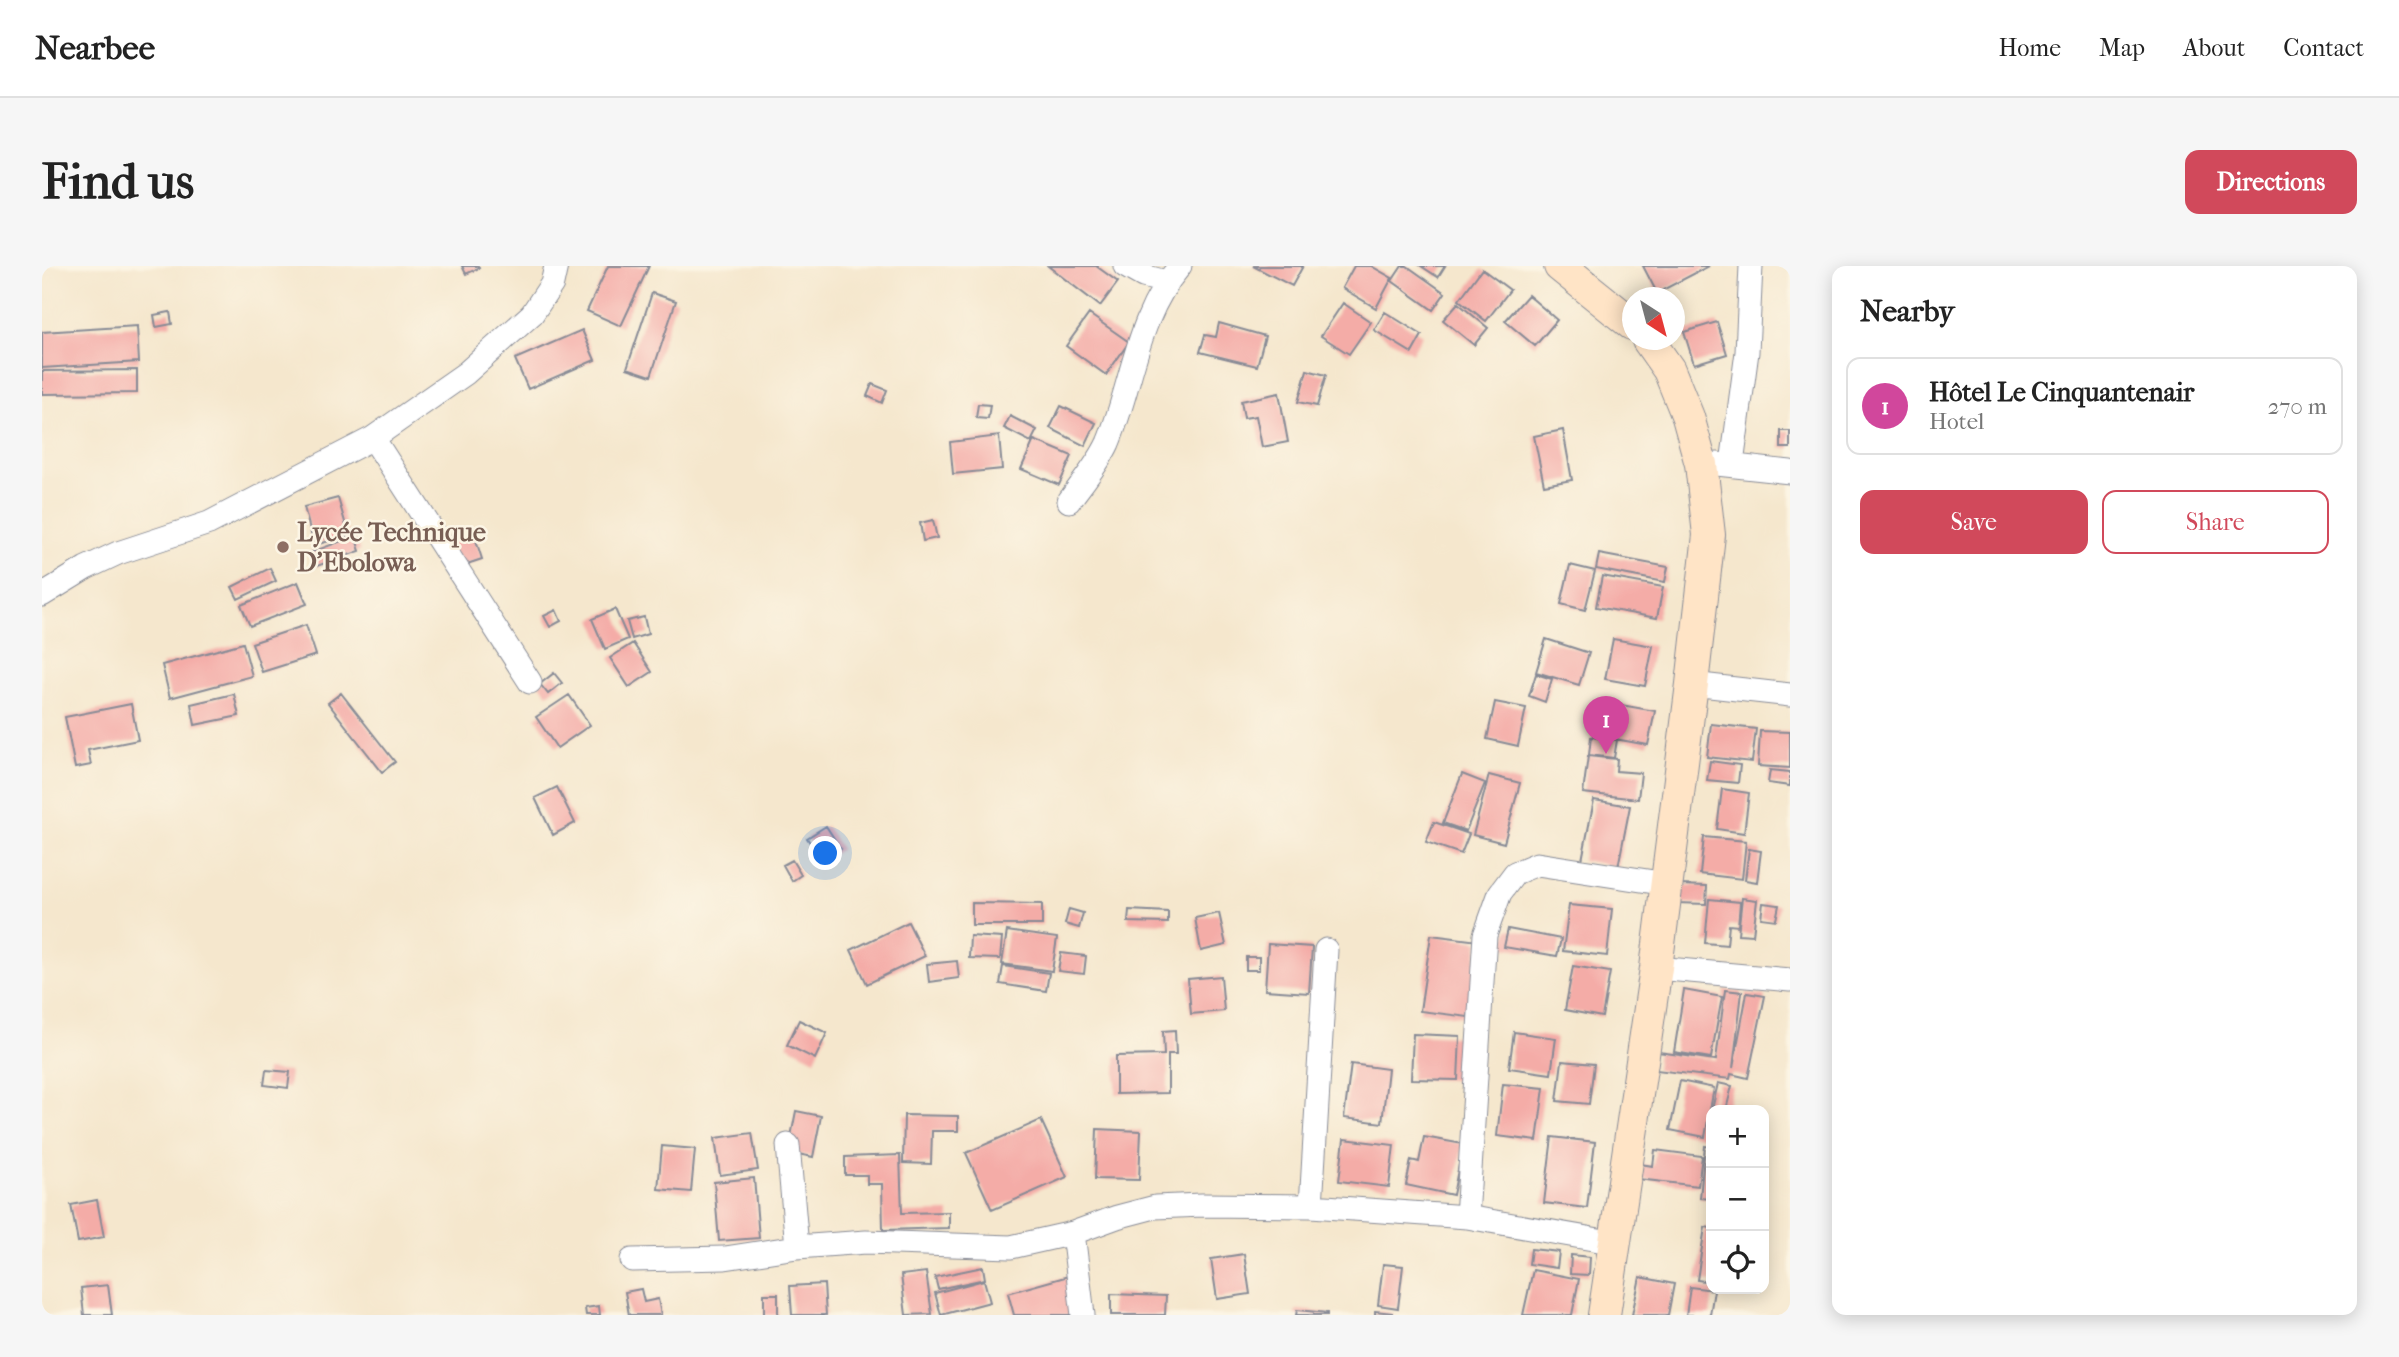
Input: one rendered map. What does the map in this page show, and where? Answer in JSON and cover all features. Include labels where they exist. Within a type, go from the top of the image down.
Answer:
[{"type":"street","points":[[42,596],[86,568],[118,553],[209,523],[373,438],[466,373],[532,314],[552,284],[556,266]]},
{"type":"street","points":[[1125,266],[1143,276],[1173,274]]},
{"type":"street","points":[[1560,266],[1622,315]]},
{"type":"street","points":[[1732,464],[1747,352],[1752,267]]},
{"type":"street","points":[[1069,501],[1107,446],[1143,328],[1173,274]]},
{"type":"street","points":[[1604,1315],[1656,968],[1709,535],[1701,464],[1688,417],[1669,370],[1655,350]]},
{"type":"street","points":[[373,438],[530,682]]},
{"type":"street","points":[[1701,464],[1732,464],[1790,472]]},
{"type":"street","points":[[1692,684],[1790,695]]},
{"type":"street","points":[[1467,1217],[1485,935],[1500,892],[1515,873],[1537,864],[1667,884]]},
{"type":"street","points":[[1311,1206],[1326,950]]},
{"type":"street","points":[[1656,968],[1790,980]]},
{"type":"street","points":[[788,1145],[797,1247]]},
{"type":"street","points":[[632,1260],[725,1258],[797,1247],[866,1242],[1011,1247],[1073,1233],[1155,1207],[1202,1205],[1311,1206],[1467,1217],[1616,1243]]},
{"type":"street","points":[[1073,1233],[1083,1315]]},
{"type":"building","points":[[462,266],[478,266],[479,268],[466,274]]},
{"type":"building","points":[[608,266],[649,266],[621,326],[587,311]]},
{"type":"building","points":[[1048,266],[1096,266],[1118,282],[1100,306]]},
{"type":"building","points":[[1253,266],[1303,266],[1292,286]]},
{"type":"building","points":[[1354,266],[1371,266],[1392,278],[1376,308],[1342,288]]},
{"type":"building","points":[[1402,266],[1407,266],[1445,293],[1433,310],[1392,281]]},
{"type":"building","points":[[1421,266],[1445,266],[1438,277]]},
{"type":"building","points":[[1643,266],[1709,266],[1669,287],[1654,287]]},
{"type":"building","points":[[1482,269],[1510,290],[1486,321],[1459,300]]},
{"type":"building","points":[[652,293],[676,301],[651,376],[627,368]]},
{"type":"building","points":[[1528,295],[1557,320],[1535,346],[1505,321]]},
{"type":"building","points":[[1343,303],[1371,322],[1349,354],[1321,336]]},
{"type":"building","points":[[1458,303],[1488,328],[1474,345],[1443,320]]},
{"type":"building","points":[[170,312],[172,324],[156,327],[154,315]]},
{"type":"building","points":[[1385,312],[1422,335],[1412,353],[1374,330]]},
{"type":"building","points":[[1089,314],[1129,342],[1106,375],[1066,346]]},
{"type":"building","points":[[1717,322],[1727,354],[1694,364],[1685,332]]},
{"type":"building","points":[[1219,323],[1265,336],[1257,366],[1200,352],[1205,335],[1216,337]]},
{"type":"building","points":[[137,326],[139,362],[42,368],[42,332]]},
{"type":"building","points":[[582,330],[595,360],[528,389],[515,359]]},
{"type":"building","points":[[137,370],[137,393],[42,394],[42,371]]},
{"type":"building","points":[[1307,370],[1326,375],[1317,406],[1298,402]]},
{"type":"building","points":[[872,384],[887,390],[882,403],[867,396]]},
{"type":"building","points":[[1279,393],[1288,442],[1262,447],[1256,416],[1244,418],[1241,401]]},
{"type":"building","points":[[978,404],[990,405],[988,419],[976,418]]},
{"type":"building","points":[[1061,406],[1096,423],[1085,446],[1050,428]]},
{"type":"building","points":[[1010,416],[1037,430],[1031,442],[1004,428]]},
{"type":"building","points":[[1563,430],[1572,480],[1544,485],[1534,436]]},
{"type":"building","points":[[1781,431],[1790,431],[1790,448],[1781,448]]},
{"type":"building","points":[[999,436],[1002,469],[953,474],[950,442]]},
{"type":"building","points":[[1034,440],[1072,456],[1059,485],[1021,469]]},
{"type":"building","points":[[338,498],[349,536],[314,545],[304,507]]},
{"type":"building","points":[[933,520],[937,538],[923,541],[920,523]]},
{"type":"building","points":[[472,528],[482,559],[458,567],[448,536]]},
{"type":"building","points":[[355,536],[360,551],[314,567],[309,553]]},
{"type":"building","points":[[1599,554],[1668,567],[1665,582],[1596,569]]},
{"type":"building","points":[[1570,565],[1595,571],[1585,610],[1561,604]]},
{"type":"building","points":[[270,568],[276,581],[238,599],[232,587]]},
{"type":"building","points":[[1602,576],[1663,587],[1657,618],[1596,607]]},
{"type":"building","points":[[298,582],[307,604],[250,626],[241,605]]},
{"type":"building","points":[[615,609],[628,639],[605,649],[592,619]]},
{"type":"building","points":[[556,610],[561,621],[550,627],[544,616]]},
{"type":"building","points":[[644,617],[648,634],[632,639],[627,621]]},
{"type":"building","points":[[306,625],[316,655],[262,672],[252,643]]},
{"type":"building","points":[[1546,639],[1589,653],[1579,685],[1536,672]]},
{"type":"building","points":[[1613,639],[1653,646],[1645,686],[1605,679]]},
{"type":"building","points":[[243,643],[252,676],[170,698],[162,665]]},
{"type":"building","points":[[633,643],[652,672],[629,687],[610,658]]},
{"type":"building","points":[[554,673],[562,683],[548,694],[540,684]]},
{"type":"building","points":[[1536,674],[1552,679],[1545,702],[1529,696]]},
{"type":"building","points":[[341,693],[395,762],[382,772],[328,703]]},
{"type":"building","points":[[234,694],[239,716],[195,725],[191,704]]},
{"type":"building","points":[[569,695],[590,725],[557,748],[536,717]]},
{"type":"building","points":[[1599,701],[1655,711],[1648,745],[1593,735]]},
{"type":"building","points":[[1495,702],[1526,708],[1518,746],[1487,739]]},
{"type":"building","points":[[131,704],[138,740],[88,750],[91,765],[75,768],[65,717]]},
{"type":"building","points":[[1711,724],[1756,729],[1752,762],[1707,757]]},
{"type":"building","points":[[1760,731],[1790,732],[1790,768],[1758,766]]},
{"type":"building","points":[[1591,737],[1617,740],[1614,758],[1589,755]]},
{"type":"building","points":[[1588,756],[1617,759],[1616,771],[1641,773],[1638,799],[1583,793]]},
{"type":"building","points":[[1710,761],[1740,765],[1738,783],[1707,780]]},
{"type":"building","points":[[1770,770],[1790,772],[1790,786],[1768,783]]},
{"type":"building","points":[[1462,774],[1485,783],[1466,831],[1443,823]]},
{"type":"building","points":[[1489,775],[1520,783],[1504,843],[1473,835]]},
{"type":"building","points":[[557,787],[575,823],[553,835],[535,798]]},
{"type":"building","points":[[1722,789],[1749,793],[1744,833],[1717,829]]},
{"type":"building","points":[[1594,800],[1630,806],[1618,867],[1582,860]]},
{"type":"building","points":[[1434,822],[1469,834],[1461,854],[1426,842]]},
{"type":"building","points":[[826,826],[841,849],[822,861],[807,838]]},
{"type":"building","points":[[1704,837],[1746,841],[1742,879],[1700,874]]},
{"type":"building","points":[[1749,849],[1761,851],[1757,882],[1745,880]]},
{"type":"building","points":[[792,860],[801,875],[792,881],[783,865]]},
{"type":"building","points":[[1678,885],[1707,886],[1706,904],[1677,903]]},
{"type":"building","points":[[1742,898],[1757,900],[1753,935],[1738,934]]},
{"type":"building","points":[[1709,899],[1740,902],[1738,926],[1729,925],[1727,945],[1705,943]]},
{"type":"building","points":[[972,903],[1042,904],[1042,925],[972,925]]},
{"type":"building","points":[[1763,903],[1779,905],[1776,920],[1761,918]]},
{"type":"building","points":[[1569,905],[1612,909],[1607,956],[1563,951]]},
{"type":"building","points":[[1069,909],[1083,913],[1079,928],[1065,924]]},
{"type":"building","points":[[1129,910],[1168,912],[1168,923],[1128,922]]},
{"type":"building","points":[[1219,913],[1226,945],[1201,951],[1195,918]]},
{"type":"building","points":[[908,922],[925,956],[867,984],[851,950]]},
{"type":"building","points":[[1508,929],[1561,939],[1557,956],[1504,947]]},
{"type":"building","points":[[1007,931],[1057,938],[1052,971],[1002,964]]},
{"type":"building","points":[[1431,935],[1479,941],[1468,1017],[1420,1011]]},
{"type":"building","points":[[970,936],[1002,938],[1000,959],[969,958]]},
{"type":"building","points":[[1268,944],[1312,947],[1309,993],[1265,990]]},
{"type":"building","points":[[1061,953],[1086,956],[1084,974],[1058,971]]},
{"type":"building","points":[[1246,957],[1259,957],[1259,970],[1246,970]]},
{"type":"building","points":[[957,961],[959,978],[929,982],[927,964]]},
{"type":"building","points":[[1003,966],[1049,973],[1046,991],[1000,984]]},
{"type":"building","points":[[1573,966],[1610,972],[1602,1017],[1565,1010]]},
{"type":"building","points":[[1221,976],[1224,1011],[1191,1014],[1188,979]]},
{"type":"building","points":[[1684,990],[1722,997],[1711,1058],[1674,1052]]},
{"type":"building","points":[[1725,990],[1742,992],[1733,1068],[1747,993],[1765,996],[1748,1078],[1731,1074],[1730,1079],[1656,1070],[1658,1052],[1716,1060]]},
{"type":"building","points":[[799,1020],[827,1033],[815,1059],[787,1045]]},
{"type":"building","points":[[1175,1030],[1176,1054],[1168,1054],[1168,1093],[1116,1094],[1116,1056],[1164,1055],[1163,1031]]},
{"type":"building","points":[[1514,1032],[1556,1038],[1551,1074],[1509,1068]]},
{"type":"building","points":[[1413,1034],[1460,1036],[1458,1080],[1411,1079]]},
{"type":"building","points":[[1562,1061],[1594,1064],[1589,1104],[1557,1101]]},
{"type":"building","points":[[1351,1064],[1388,1069],[1382,1123],[1344,1118]]},
{"type":"building","points":[[266,1070],[290,1072],[288,1088],[264,1085]]},
{"type":"building","points":[[1680,1081],[1714,1088],[1711,1105],[1706,1105],[1705,1137],[1670,1130]]},
{"type":"building","points":[[1718,1083],[1732,1086],[1727,1105],[1713,1105]]},
{"type":"building","points":[[1503,1084],[1544,1088],[1537,1141],[1497,1136]]},
{"type":"building","points":[[796,1111],[821,1116],[813,1157],[788,1152]]},
{"type":"building","points":[[904,1115],[958,1116],[958,1131],[932,1131],[931,1164],[903,1163]]},
{"type":"building","points":[[1041,1120],[1067,1177],[992,1210],[966,1153]]},
{"type":"building","points":[[1097,1129],[1141,1131],[1139,1180],[1095,1179]]},
{"type":"building","points":[[752,1133],[758,1170],[720,1175],[715,1138]]},
{"type":"building","points":[[1424,1137],[1463,1144],[1453,1195],[1406,1185],[1411,1160],[1419,1162]]},
{"type":"building","points":[[1552,1137],[1595,1142],[1587,1208],[1544,1203]]},
{"type":"building","points":[[1344,1139],[1394,1145],[1389,1187],[1339,1181]]},
{"type":"building","points":[[662,1146],[695,1149],[691,1192],[658,1189]]},
{"type":"building","points":[[1705,1146],[1706,1199],[1700,1198]]},
{"type":"building","points":[[1655,1150],[1702,1156],[1698,1186],[1638,1179],[1640,1164],[1653,1166]]},
{"type":"building","points":[[900,1155],[902,1213],[949,1212],[949,1228],[883,1230],[882,1184],[867,1184],[867,1175],[845,1175],[845,1157]]},
{"type":"building","points":[[754,1178],[759,1238],[719,1241],[714,1182]]},
{"type":"building","points":[[97,1200],[104,1237],[78,1242],[71,1205]]},
{"type":"building","points":[[1705,1227],[1706,1281],[1697,1280]]},
{"type":"building","points":[[1531,1249],[1559,1252],[1557,1268],[1529,1264]]},
{"type":"building","points":[[1244,1254],[1250,1294],[1217,1299],[1211,1259]]},
{"type":"building","points":[[1571,1255],[1590,1257],[1589,1275],[1570,1274]]},
{"type":"building","points":[[1383,1264],[1403,1266],[1398,1308],[1378,1305]]},
{"type":"building","points":[[983,1267],[985,1279],[938,1289],[935,1277]]},
{"type":"building","points":[[1533,1270],[1579,1279],[1572,1315],[1523,1315]]},
{"type":"building","points":[[926,1272],[932,1314],[906,1315],[901,1275]]},
{"type":"building","points":[[1072,1275],[1082,1315],[1014,1315],[1008,1293]]},
{"type":"building","points":[[1640,1277],[1674,1284],[1668,1315],[1632,1315]]},
{"type":"building","points":[[984,1280],[990,1302],[941,1315],[935,1293]]},
{"type":"building","points":[[824,1284],[826,1315],[792,1315],[790,1286]]},
{"type":"building","points":[[108,1285],[112,1315],[84,1315],[81,1288]]},
{"type":"building","points":[[1690,1287],[1706,1289],[1706,1294],[1713,1294],[1710,1315],[1686,1315]]},
{"type":"building","points":[[641,1289],[644,1302],[658,1299],[661,1315],[629,1315],[625,1292]]},
{"type":"building","points":[[764,1294],[778,1294],[778,1315],[764,1315]]},
{"type":"building","points":[[1111,1294],[1166,1296],[1165,1315],[1111,1315]]},
{"type":"building","points":[[599,1306],[600,1315],[586,1315],[585,1308]]},
{"type":"building","points":[[1297,1310],[1327,1313],[1327,1315],[1296,1315]]},
{"type":"building","points":[[1375,1311],[1392,1313],[1392,1315],[1375,1315]]},
{"type":"place","name":"Lycée Technique D’Ebolowa","points":[[283,547]]},
{"type":"place","name":"Hôtel Le Cinquantenair","points":[[1606,754]]}]
